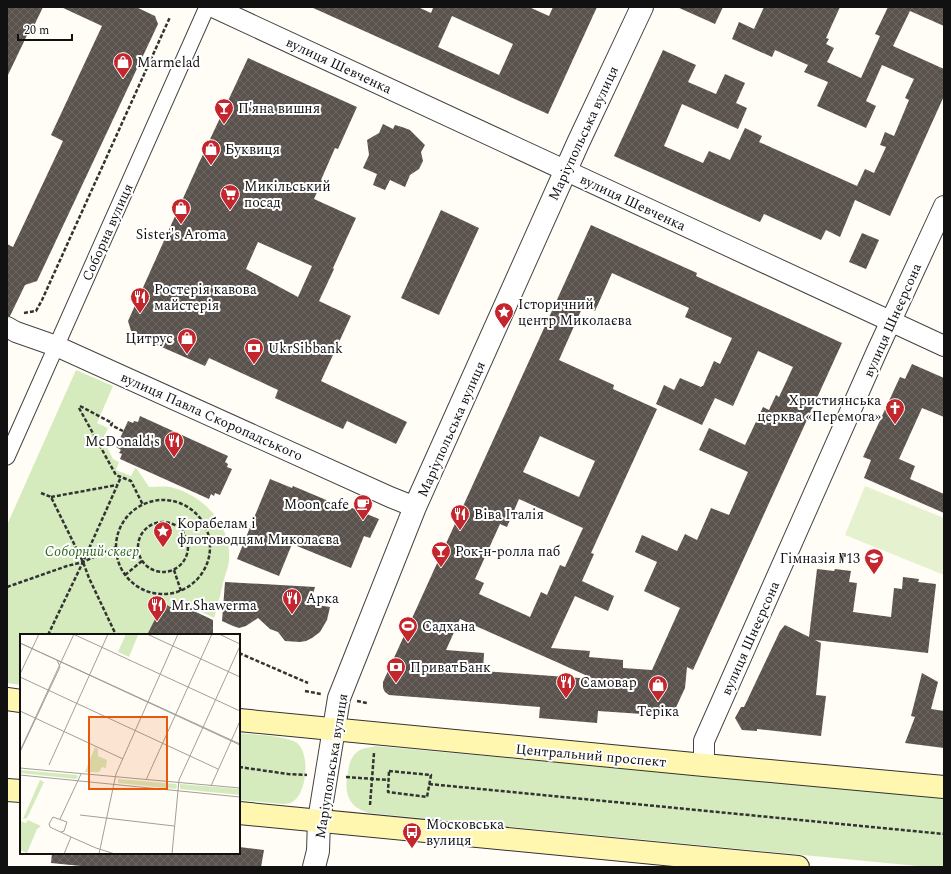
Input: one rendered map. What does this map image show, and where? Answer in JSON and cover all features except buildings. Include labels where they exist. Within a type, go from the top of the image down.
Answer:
[{"type":"main road","points":[[7,699],[20,700]]},
{"type":"main road","name":"Центральний проспект","points":[[240,720],[944,787]]},
{"type":"main road","points":[[7,790],[20,791]]},
{"type":"main road","points":[[240,813],[798,867]]},
{"type":"street","name":"Соборна вулиця","points":[[7,457],[207,7]]},
{"type":"street","name":"вулиця Шевченка","points":[[213,7],[944,346]]},
{"type":"street","name":"Маріупольська вулиця","points":[[314,867],[318,851],[319,820],[339,698],[416,507],[566,170],[642,7]]},
{"type":"street","name":"вулиця Шнеєрсона","points":[[704,765],[704,740],[944,206]]},
{"type":"street","name":"вулиця Павла Скоропадського","points":[[7,327],[16,332],[56,346],[390,497],[416,507]]},
{"type":"path","points":[[24,313],[36,311],[42,300],[170,17]]},
{"type":"path","points":[[124,431],[111,425],[112,423],[79,407],[116,475],[131,481],[143,505]]},
{"type":"path","points":[[48,634],[121,477]]},
{"type":"path","points":[[41,493],[51,497],[118,485]]},
{"type":"path","points":[[51,497],[83,562],[116,634]]},
{"type":"path","points":[[165,500],[188,507],[200,518],[207,531],[210,547],[207,563],[200,576],[181,591],[167,594],[154,593],[134,585],[125,575],[118,562],[116,547],[116,540],[121,526],[130,514],[136,509],[150,502],[165,500]]},
{"type":"path","points":[[168,523],[176,526],[187,538],[188,551],[186,559],[174,570],[164,572],[154,571],[142,561],[138,550],[139,541],[142,534],[152,525],[168,523]]},
{"type":"path","points":[[7,587],[83,562],[116,547]]},
{"type":"path","points":[[125,575],[142,561]]},
{"type":"path","points":[[174,570],[181,591]]},
{"type":"path","points":[[240,653],[308,683]]},
{"type":"path","points":[[370,806],[375,746]]},
{"type":"path","points":[[389,772],[431,775],[429,784],[428,797],[388,792],[389,772]]},
{"type":"path","points":[[429,784],[944,834]]},
{"type":"green space","name":"Соборний сквер","points":[[76,370],[113,386],[97,423],[108,428],[103,439],[113,459],[119,462],[116,470],[131,476],[135,468],[149,487],[170,487],[193,496],[213,513],[226,534],[229,546],[228,566],[214,618],[182,602],[180,605],[175,603],[171,607],[163,603],[148,634],[20,634],[20,685],[7,683],[7,525]]},
{"type":"green space","points":[[865,486],[944,518],[944,575],[845,535]]},
{"type":"green space","points":[[240,733],[285,738],[297,743],[301,748],[305,763],[302,788],[295,800],[283,804],[240,800]]},
{"type":"green space","points":[[375,746],[944,798],[944,867],[928,867],[369,813],[356,807],[352,803],[346,786],[352,758],[359,751]]},
{"type":"place","name":"Marmelad","points":[[123,79]]},
{"type":"place","name":"П'яна вишня","points":[[224,125]]},
{"type":"place","name":"Буквиця","points":[[211,166]]},
{"type":"place","name":"Микільський посад","points":[[230,211]]},
{"type":"place","name":"Sister's Aroma","points":[[181,225]]},
{"type":"place","name":"Ростерія кавова майстерія","points":[[140,314]]},
{"type":"place","name":"Історичний центр Миколаєва","points":[[504,329]]},
{"type":"place","name":"Цитрус","points":[[187,355]]},
{"type":"place","name":"UkrSibbank","points":[[254,365]]},
{"type":"place","name":"Християнська церква «Перемога»","points":[[895,425]]},
{"type":"place","name":"McDonald's","points":[[174,458]]},
{"type":"place","name":"Moon cafe","points":[[363,521]]},
{"type":"place","name":"Віва Італія","points":[[460,531]]},
{"type":"place","name":"Корабелам і флотоводцям Миколаєва","points":[[163,548]]},
{"type":"place","name":"Рок-н-ролла паб","points":[[441,568]]},
{"type":"place","name":"Гімназія №13","points":[[874,575]]},
{"type":"place","name":"Арка","points":[[292,615]]},
{"type":"place","name":"Mr.Shawerma","points":[[157,622]]},
{"type":"place","name":"Садхана","points":[[408,643]]},
{"type":"place","name":"ПриватБанк","points":[[396,684]]},
{"type":"place","name":"Самовар","points":[[566,699]]},
{"type":"place","name":"Теріка","points":[[658,702]]},
{"type":"place","name":"Московська вулиця","points":[[412,849]]}]
